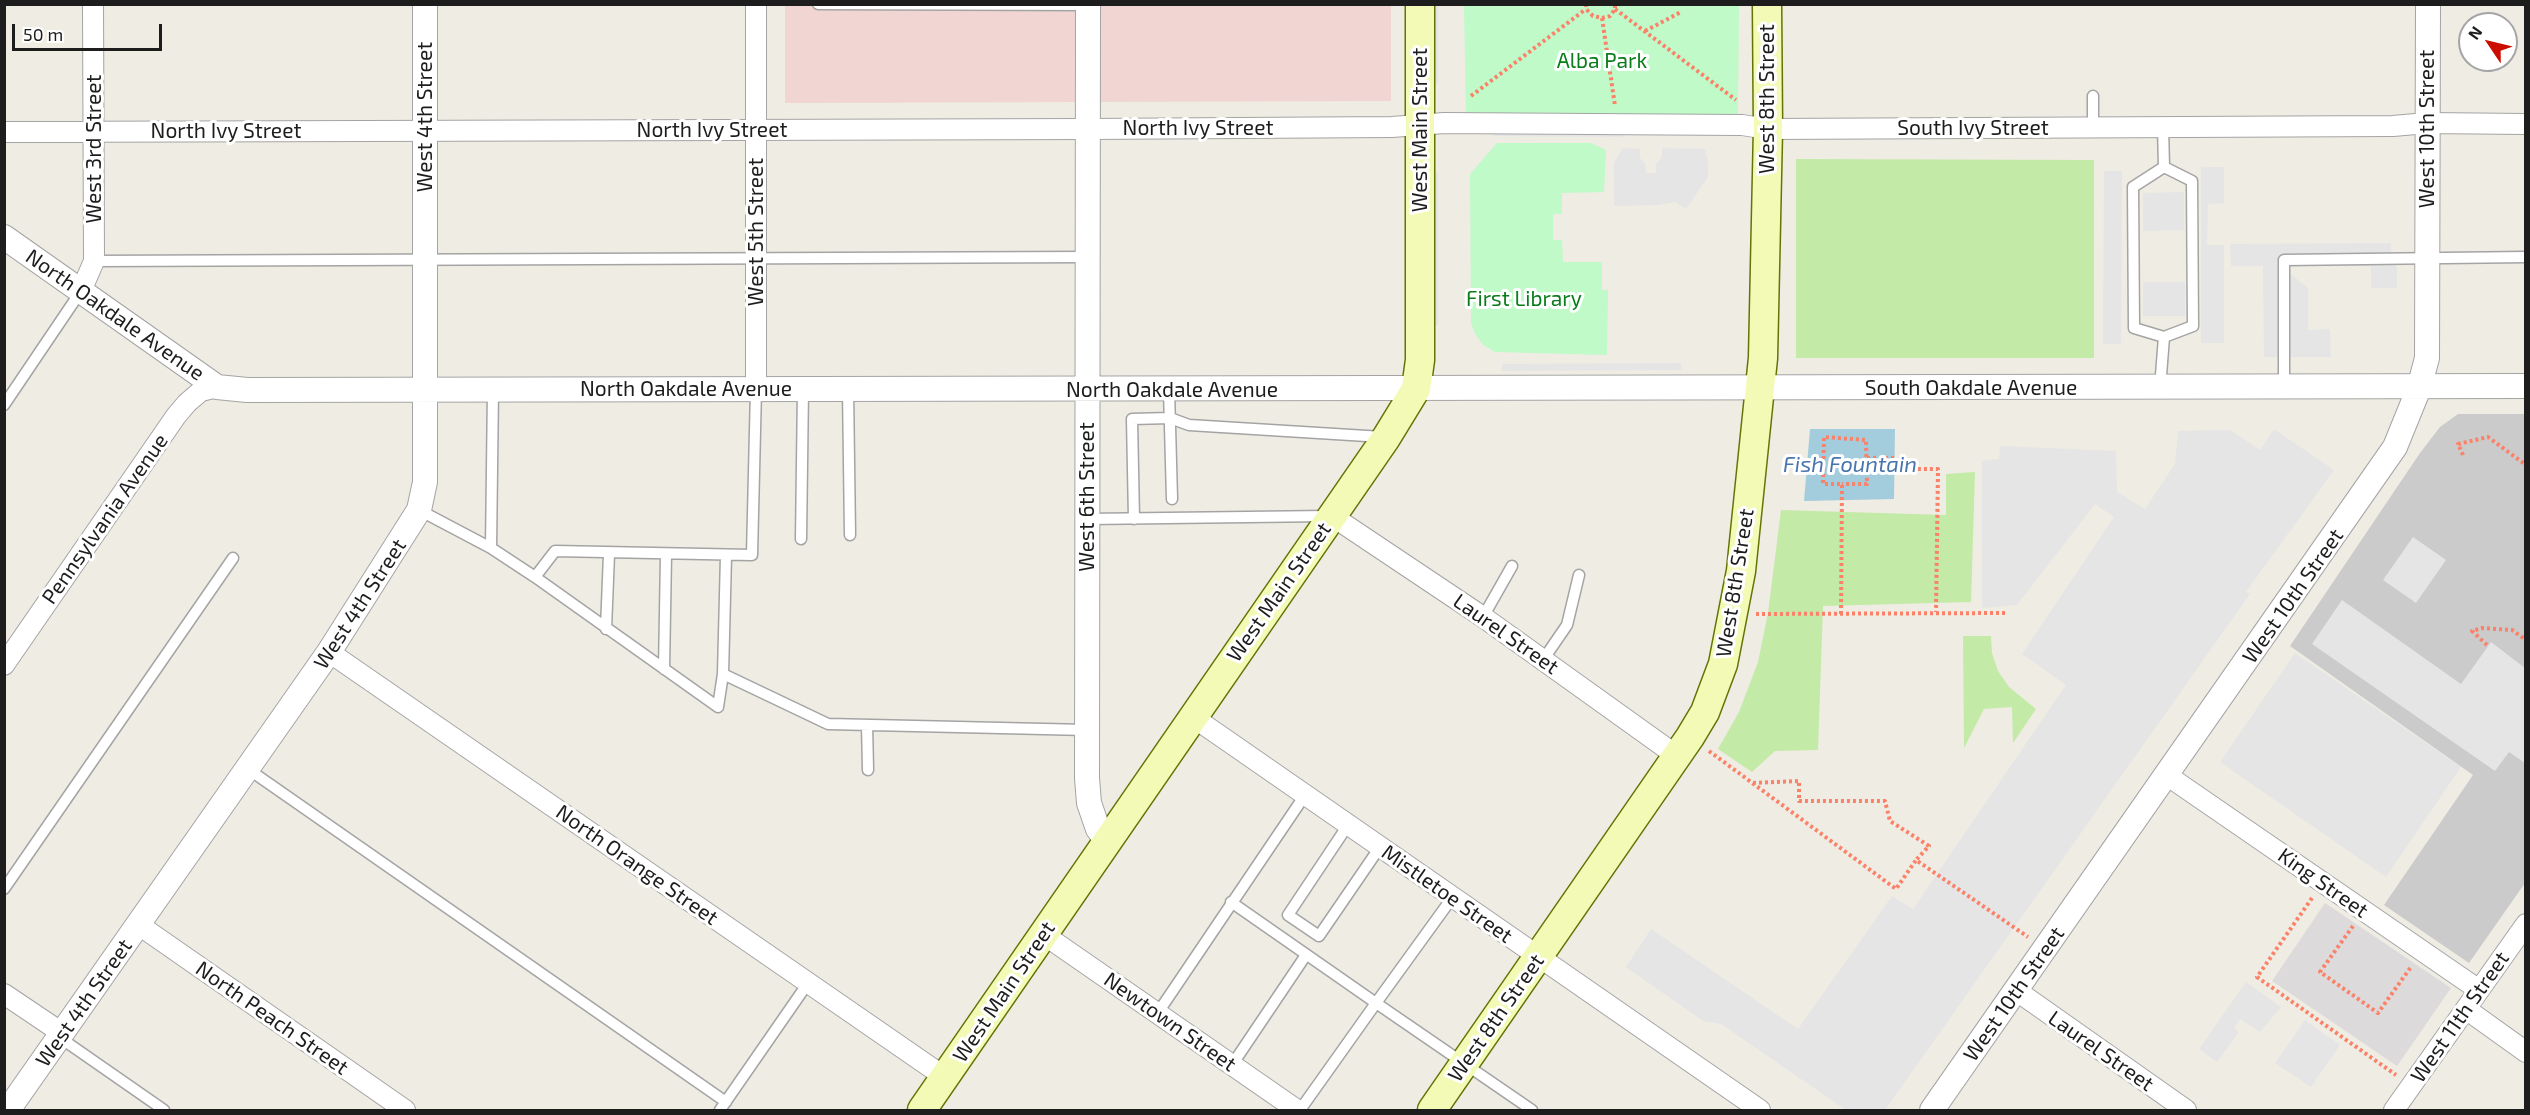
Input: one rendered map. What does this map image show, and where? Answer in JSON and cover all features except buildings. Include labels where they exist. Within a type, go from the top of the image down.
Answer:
[{"type":"main road","name":"West Main Street","points":[[922,1110],[1386,438],[1416,389],[1420,360],[1420,4]]},
{"type":"main road","name":"West 8th Street","points":[[1432,1110],[1684,747],[1705,712],[1723,664],[1735,614],[1760,388],[1768,129],[1767,4]]},
{"type":"street","name":"West 3rd Street","points":[[81,291],[94,261],[93,4]]},
{"type":"street","name":"West 4th Street","points":[[8,1110],[248,769],[328,652],[419,510],[425,482],[425,4]]},
{"type":"street","name":"West 5th Street","points":[[756,4],[756,388]]},
{"type":"street","name":"West 10th Street","points":[[1932,1110],[2168,776],[2395,447],[2419,388],[2427,358],[2428,4]]},
{"type":"street","name":"West 6th Street","points":[[1088,5],[1087,730],[1089,803],[1098,829],[1107,841]]},
{"type":"street","name":"South Ivy Street","points":[[1420,125],[1444,123],[1742,125],[1768,129],[2526,124]]},
{"type":"street","name":"North Ivy Street","points":[[4,132],[1088,129],[1420,125]]},
{"type":"street","name":"North Oakdale Avenue","points":[[4,237],[217,387],[247,390],[1416,389]]},
{"type":"street","name":"South Oakdale Avenue","points":[[1416,389],[2526,386]]},
{"type":"street","name":"Pennsylvania Avenue","points":[[4,665],[176,416],[201,391],[217,387]]},
{"type":"street","name":"Laurel Street","points":[[1332,516],[1543,660],[1684,747]]},
{"type":"street","name":"North Orange Street","points":[[328,652],[946,1078]]},
{"type":"street","name":"Mistletoe Street","points":[[1193,717],[1760,1110]]},
{"type":"street","name":"King Street","points":[[2168,776],[2479,990]]},
{"type":"street","name":"West 11th Street","points":[[2394,1110],[2526,924]]},
{"type":"street","name":"North Peach Street","points":[[139,925],[405,1110]]},
{"type":"street","name":"Newtown Street","points":[[1043,934],[1299,1110]]},
{"type":"street","name":"Laurel Street","points":[[2017,991],[2186,1110]]},
{"type":"street","points":[[4,994],[60,1035]]},
{"type":"street","points":[[2466,1010],[2526,1052]]},
{"type":"lane","points":[[818,4],[1088,5]]},
{"type":"lane","points":[[2093,96],[2093,128]]},
{"type":"lane","points":[[2163,127],[2164,167]]},
{"type":"lane","points":[[2164,167],[2192,181],[2193,326],[2163,337],[2134,328],[2133,187],[2164,167]]},
{"type":"lane","points":[[94,261],[1088,257]]},
{"type":"lane","points":[[2284,388],[2284,260],[2526,257]]},
{"type":"lane","points":[[4,405],[81,291]]},
{"type":"lane","points":[[2160,388],[2163,337]]},
{"type":"lane","points":[[536,577],[555,551],[609,554],[752,555],[756,388]]},
{"type":"lane","points":[[801,539],[803,388]]},
{"type":"lane","points":[[491,548],[493,389]]},
{"type":"lane","points":[[848,389],[850,535]]},
{"type":"lane","points":[[1169,390],[1172,499]]},
{"type":"lane","points":[[1134,519],[1132,419],[1170,418],[1189,425],[1386,438]]},
{"type":"lane","points":[[419,510],[491,548],[536,577],[718,707],[723,674],[726,556]]},
{"type":"lane","points":[[1088,519],[1332,516]]},
{"type":"lane","points":[[606,628],[609,554]]},
{"type":"lane","points":[[664,669],[666,555]]},
{"type":"lane","points":[[4,889],[233,558]]},
{"type":"lane","points":[[1483,617],[1512,566]]},
{"type":"lane","points":[[1543,660],[1566,625],[1579,575]]},
{"type":"lane","points":[[723,674],[828,724],[1087,730]]},
{"type":"lane","points":[[867,725],[868,770]]},
{"type":"lane","points":[[248,769],[723,1106],[808,983]]},
{"type":"lane","points":[[1157,1014],[1305,795]]},
{"type":"lane","points":[[1348,825],[1288,915],[1319,936],[1380,847]]},
{"type":"lane","points":[[1299,1110],[1452,898]]},
{"type":"lane","points":[[1231,902],[1532,1110]]},
{"type":"lane","points":[[1232,1065],[1306,955]]},
{"type":"lane","points":[[60,1035],[164,1110]]},
{"type":"path","points":[[1471,96],[1586,7],[1593,16],[1602,18],[1610,16],[1615,7],[1736,100]]},
{"type":"path","points":[[1644,31],[1681,12]]},
{"type":"path","points":[[1602,18],[1616,113]]},
{"type":"path","points":[[1824,437],[1866,440],[1868,484],[1842,484],[1823,484],[1824,437]]},
{"type":"path","points":[[2463,455],[2458,444],[2488,437],[2526,465]]},
{"type":"path","points":[[1867,458],[1894,458],[1912,469],[1938,469],[1936,612]]},
{"type":"path","points":[[1841,614],[1842,484]]},
{"type":"path","points":[[1735,614],[2007,613]]},
{"type":"path","points":[[2487,645],[2472,631],[2482,628],[2512,630],[2526,640]]},
{"type":"path","points":[[1684,747],[1752,783],[1896,889],[1929,846],[1890,820],[1885,801],[1799,801],[1799,781],[1752,783]]},
{"type":"path","points":[[1916,860],[2046,949]]},
{"type":"path","points":[[2323,883],[2257,977],[2412,1086]]},
{"type":"path","points":[[2363,911],[2320,972],[2378,1013],[2422,951]]},
{"type":"shaded area","points":[[785,5],[1391,5],[1391,101],[785,103]]},
{"type":"shaded area","points":[[1429,5],[1438,5],[1438,84],[1429,84]]},
{"type":"shaded area","points":[[1493,129],[1623,130],[1623,137],[1493,136]]},
{"type":"shaded area","points":[[1623,148],[1640,149],[1640,158],[1645,164],[1646,173],[1656,173],[1656,164],[1662,157],[1662,148],[1705,149],[1708,177],[1686,209],[1675,202],[1658,205],[1614,206],[1614,163]]},
{"type":"shaded area","points":[[2201,167],[2224,167],[2224,203],[2208,204],[2207,245],[2224,245],[2224,343],[2201,343]]},
{"type":"shaded area","points":[[2104,171],[2122,171],[2121,344],[2103,344]]},
{"type":"shaded area","points":[[1438,172],[1438,325],[1430,325],[1430,173]]},
{"type":"shaded area","points":[[2184,192],[2184,230],[2143,231],[2143,193]]},
{"type":"shaded area","points":[[2391,243],[2391,254],[2397,268],[2397,288],[2371,288],[2371,266],[2281,266],[2308,288],[2308,330],[2330,329],[2331,357],[2264,357],[2263,266],[2231,266],[2230,244]]},
{"type":"shaded area","points":[[2143,282],[2185,282],[2185,316],[2143,316]]},
{"type":"shaded area","points":[[1681,363],[1681,370],[1502,371],[1502,364]]},
{"type":"shaded area","points":[[2458,414],[2525,414],[2525,883],[2469,963],[2384,905],[2473,775],[2290,646],[2420,453],[2440,427]]},
{"type":"shaded area","points":[[2274,429],[2334,470],[2246,592],[2250,594],[1885,1110],[1846,1110],[1721,1024],[1703,1021],[1626,967],[1651,929],[1798,1029],[1892,896],[1913,909],[2066,685],[2022,654],[2114,517],[2095,504],[2017,605],[1982,608],[1982,461],[1999,459],[2000,446],[2116,451],[2117,492],[2145,509],[2175,464],[2178,431],[2230,430],[2260,450]]},
{"type":"shaded area","points":[[2413,537],[2446,560],[2416,603],[2383,580]]},
{"type":"shaded area","points":[[2342,600],[2461,684],[2491,642],[2525,668],[2525,763],[2509,752],[2495,771],[2312,644]]},
{"type":"shaded area","points":[[2295,653],[2461,767],[2386,877],[2220,762]]},
{"type":"shaded area","points":[[2325,903],[2451,988],[2397,1066],[2272,981]]},
{"type":"shaded area","points":[[2246,982],[2281,1007],[2260,1032],[2240,1019],[2234,1028],[2239,1032],[2217,1062],[2199,1049]]},
{"type":"shaded area","points":[[2305,1020],[2340,1045],[2311,1087],[2275,1063]]},
{"type":"green space","name":"Alba Park","points":[[1464,5],[1739,5],[1738,117],[1466,118]]},
{"type":"green space","name":"First Library","points":[[1497,143],[1591,143],[1606,150],[1604,192],[1562,193],[1562,214],[1553,214],[1553,240],[1562,240],[1563,262],[1602,262],[1602,290],[1608,290],[1607,355],[1495,352],[1483,345],[1475,334],[1471,323],[1470,174]]},
{"type":"green space","points":[[1796,159],[2094,160],[2094,358],[1796,358]]},
{"type":"green space","points":[[1975,472],[1971,602],[1823,606],[1818,750],[1775,751],[1752,772],[1718,749],[1739,712],[1758,662],[1768,613],[1781,510],[1946,515],[1946,474]]},
{"type":"green space","points":[[1963,636],[1991,636],[1992,653],[1998,671],[2009,687],[2036,709],[2013,743],[2012,707],[1984,709],[1964,748]]},
{"type":"water","name":"Fish Fountain","points":[[1810,429],[1895,429],[1894,499],[1804,501]]}]
